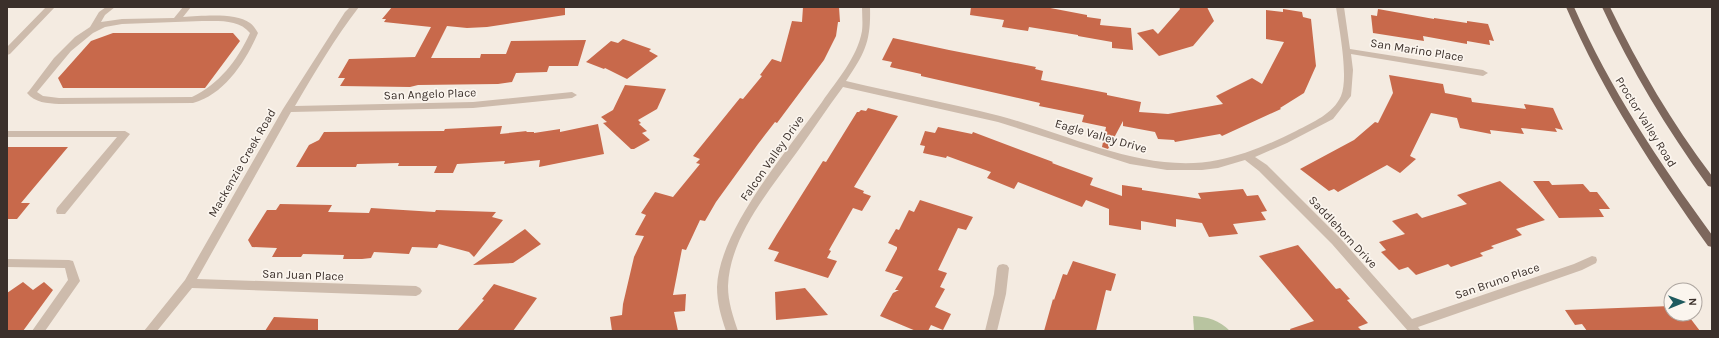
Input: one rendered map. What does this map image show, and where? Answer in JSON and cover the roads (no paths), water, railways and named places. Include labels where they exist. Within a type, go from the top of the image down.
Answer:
[{"type":"main road","name":"Proctor Valley Road","points":[[1570,7],[1579,30],[1604,78],[1638,137],[1712,243]]},
{"type":"main road","name":"Proctor Valley Road","points":[[1606,7],[1615,27],[1657,103],[1712,184]]},
{"type":"street","points":[[7,52],[51,7]]},
{"type":"street","points":[[94,28],[102,14],[111,7]]},
{"type":"street","points":[[176,20],[187,7]]},
{"type":"street","name":"Mackenzie Creek Road","points":[[150,331],[189,283],[288,109],[319,58],[355,7]]},
{"type":"street","name":"Falcon Valley Drive","points":[[732,331],[724,309],[722,293],[723,277],[732,247],[744,223],[760,198],[856,60],[866,31],[866,7]]},
{"type":"street","name":"Eagle Valley Drive","points":[[840,83],[999,119],[1112,155],[1148,164],[1173,166],[1202,166],[1218,164],[1247,156],[1284,141],[1330,117],[1346,96],[1349,70],[1340,7]]},
{"type":"street","points":[[207,18],[235,21],[247,24],[254,33],[252,39],[217,86],[205,94],[193,100],[59,101],[41,98],[32,93],[56,63],[86,33],[94,28],[113,22],[176,20],[207,18]]},
{"type":"street","name":"San Marino Place","points":[[1347,51],[1483,73]]},
{"type":"street","name":"San Angelo Place","points":[[288,109],[440,106],[572,95]]},
{"type":"street","points":[[7,134],[125,134],[61,210]]},
{"type":"street","name":"Saddlehorn Drive","points":[[1247,156],[1263,168],[1336,241],[1412,328]]},
{"type":"street","name":"San Bruno Place","points":[[1412,328],[1578,267],[1592,260]]},
{"type":"street","points":[[7,263],[69,264],[74,281],[38,331]]},
{"type":"street","points":[[991,331],[1004,268]]},
{"type":"street","name":"San Juan Place","points":[[189,283],[416,292]]}]
